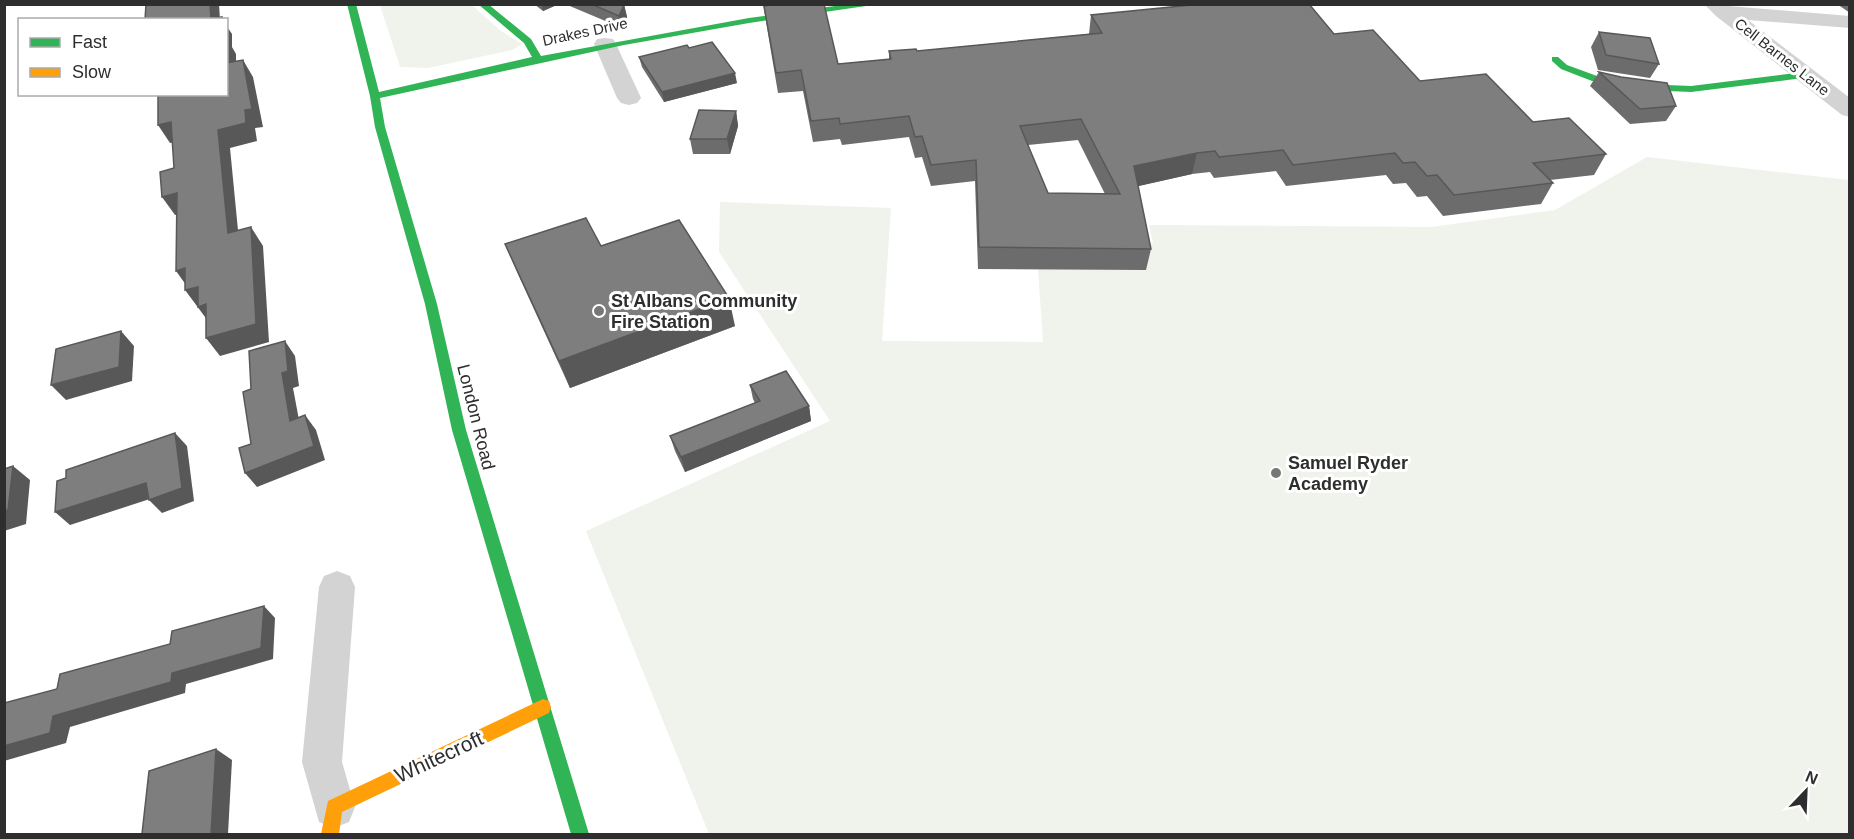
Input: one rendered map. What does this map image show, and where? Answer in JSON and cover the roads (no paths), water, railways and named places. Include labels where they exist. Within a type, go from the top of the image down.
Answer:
[{"type":"street","name":"London Road","points":[[351,4],[375,96],[382,136],[431,304],[462,441],[580,834]]},
{"type":"street","points":[[482,4],[528,41],[538,59]]},
{"type":"street","name":"Drakes Drive","points":[[375,96],[660,32],[876,4]]},
{"type":"street","points":[[1719,8],[1850,22]]},
{"type":"street","name":"Cell Barnes Lane","points":[[1719,8],[1850,110]]},
{"type":"street","points":[[605,44],[629,98]]},
{"type":"street","points":[[1555,59],[1564,67],[1594,79],[1666,88],[1691,89],[1803,75]]},
{"type":"street","name":"Whitecroft","points":[[337,587],[322,762],[332,820],[543,707]]},
{"type":"place","name":"St Albans Community Fire Station","points":[[599,311]]},
{"type":"place","name":"Samuel Ryder Academy","points":[[1276,473]]}]
